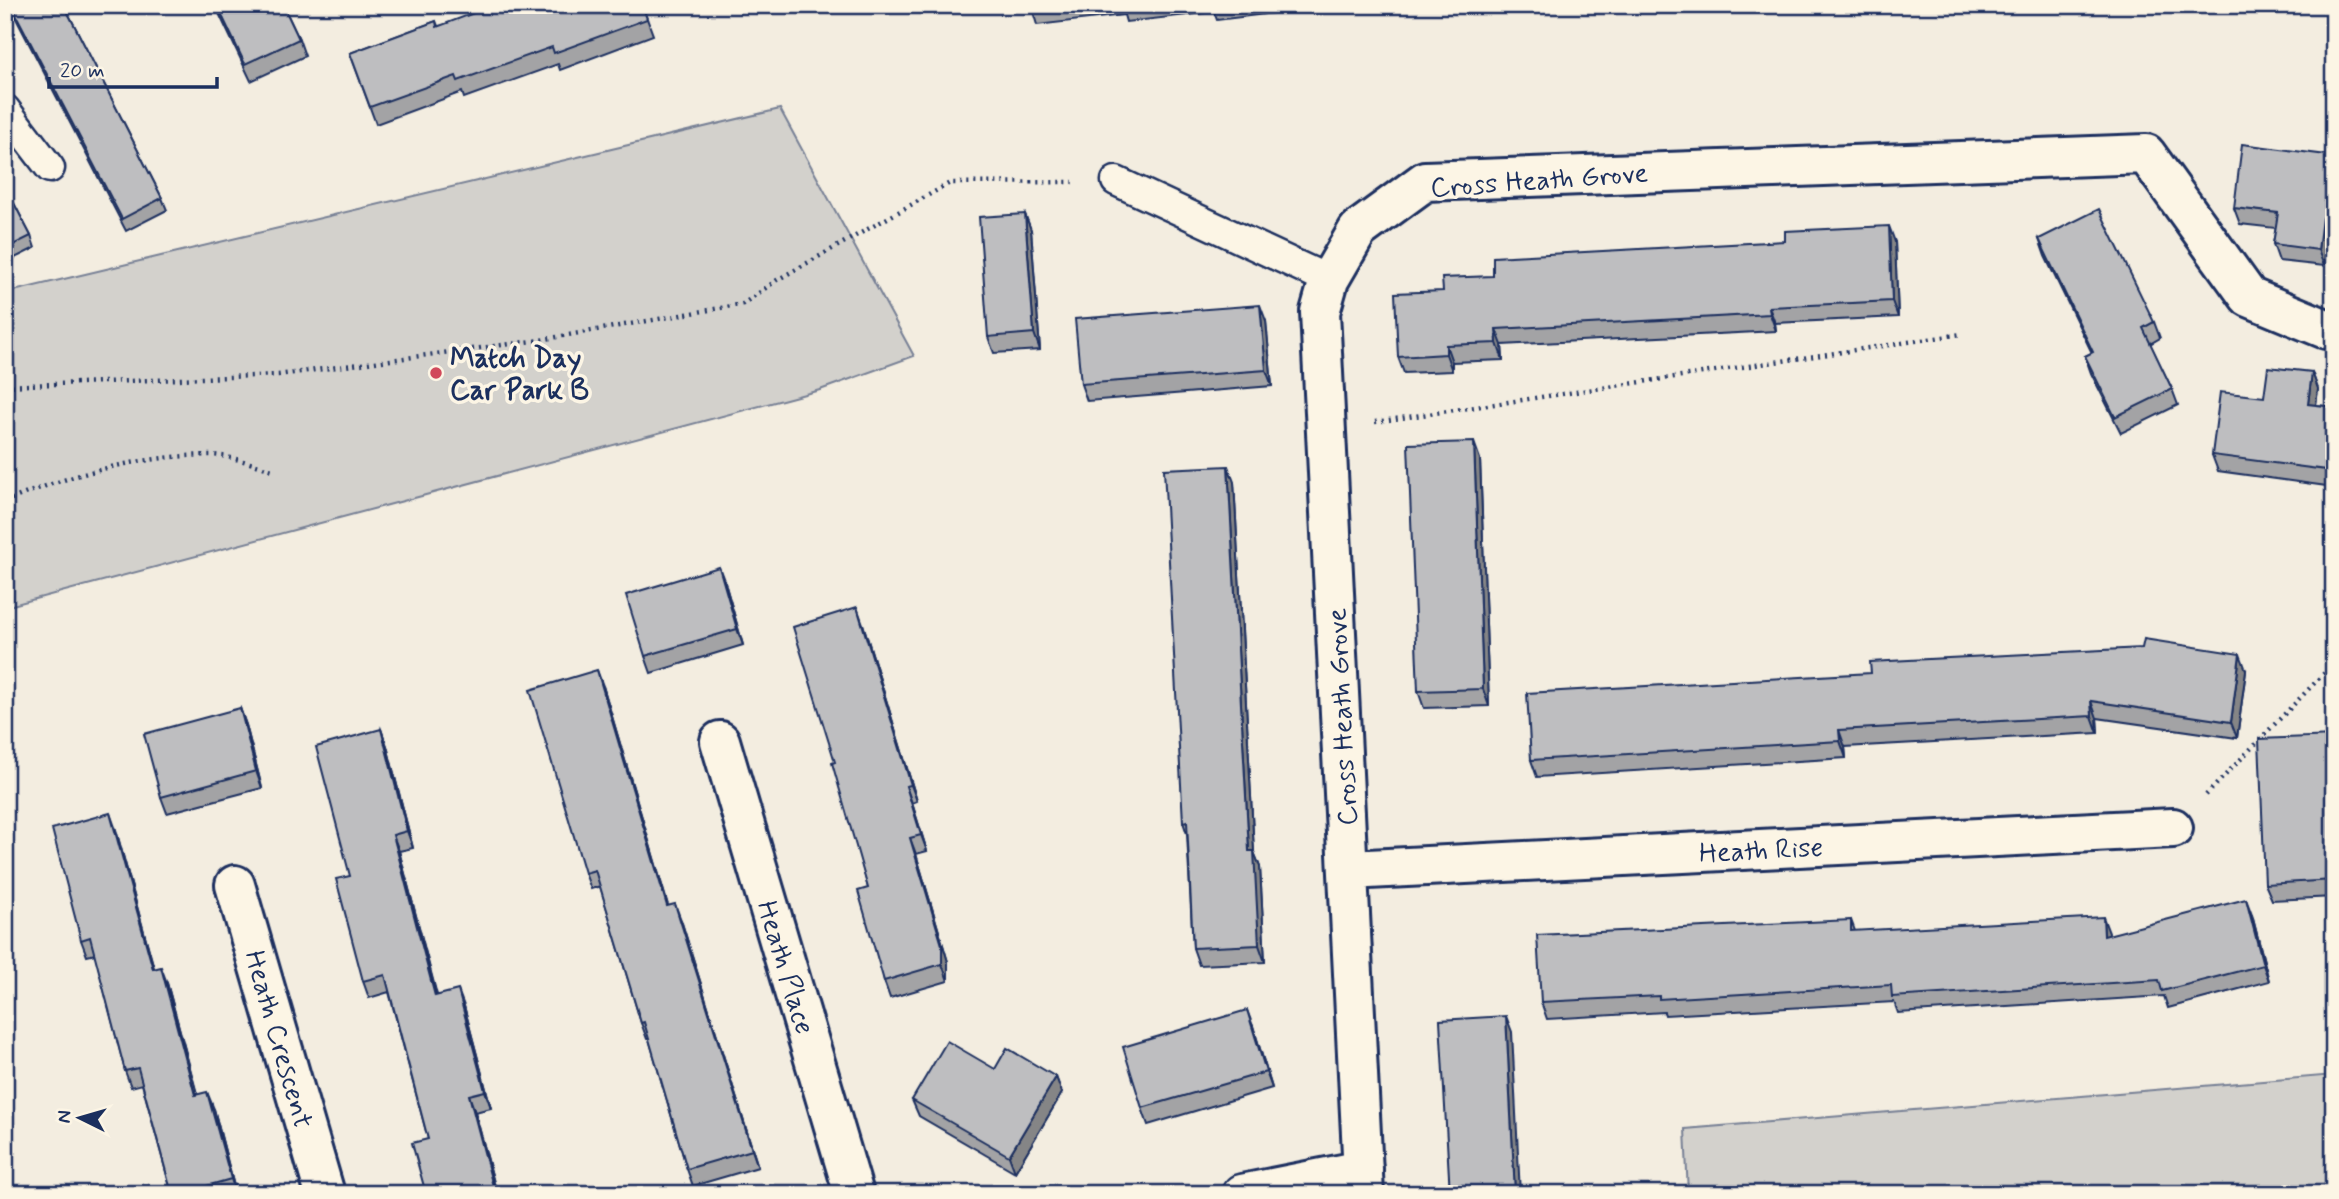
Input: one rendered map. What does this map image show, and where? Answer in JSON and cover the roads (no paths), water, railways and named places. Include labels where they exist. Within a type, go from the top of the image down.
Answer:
[{"type":"street","name":"Cross Heath Grove","points":[[1364,1182],[1320,312],[1329,280],[1358,230],[1425,181],[2146,154],[2249,297],[2326,329],[2334,328]]},
{"type":"street","name":"Heath Place","points":[[720,741],[854,1194]]},
{"type":"street","name":"Heath Rise","points":[[1349,870],[2173,828]]},
{"type":"street","name":"Heath Crescent","points":[[235,885],[326,1194]]},
{"type":"street","points":[[1242,1194],[1364,1182]]},
{"type":"lane","points":[[5,109],[50,168]]},
{"type":"lane","points":[[1116,181],[1329,280]]},
{"type":"place","name":"Match Day Car Park B","points":[[436,373]]}]
